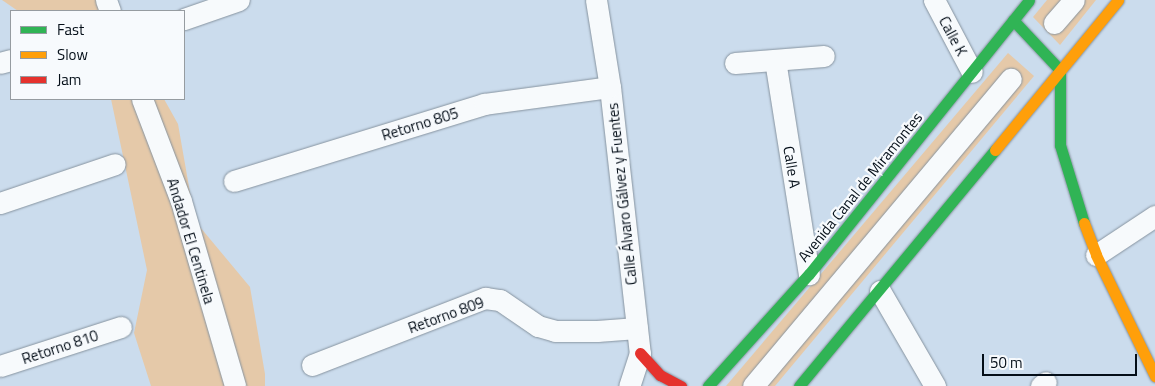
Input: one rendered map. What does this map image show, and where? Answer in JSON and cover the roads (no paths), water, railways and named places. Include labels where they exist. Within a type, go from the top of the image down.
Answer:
[{"type":"main road","name":"Avenida Canal de Miramontes","points":[[708,386],[809,274],[1029,0]]},
{"type":"main road","points":[[799,386],[880,291],[1118,0]]},
{"type":"main road","points":[[1013,20],[1060,70],[1060,145],[1076,202],[1096,255],[1155,376]]},
{"type":"main road","points":[[640,353],[660,375],[681,386]]},
{"type":"street","points":[[185,20],[238,0]]},
{"type":"street","name":"Calle Álvaro Gálvez y Fuentes","points":[[596,0],[610,88],[640,353],[629,386]]},
{"type":"street","name":"Calle K","points":[[934,0],[972,72]]},
{"type":"street","points":[[1054,24],[1074,0]]},
{"type":"street","points":[[735,63],[824,56]]},
{"type":"street","name":"Calle A","points":[[775,60],[809,274]]},
{"type":"street","points":[[753,386],[1011,79]]},
{"type":"street","name":"Retorno 805","points":[[234,181],[484,104],[610,88]]},
{"type":"street","name":"Andador El Centinela","points":[[142,100],[181,201],[235,386]]},
{"type":"street","points":[[0,203],[115,164]]},
{"type":"street","points":[[1096,255],[1155,216]]},
{"type":"street","points":[[880,291],[935,386]]},
{"type":"street","name":"Retorno 809","points":[[312,366],[485,298],[500,300],[538,326],[555,331],[597,331],[637,328]]},
{"type":"street","name":"Retorno 810","points":[[0,366],[121,327]]}]
